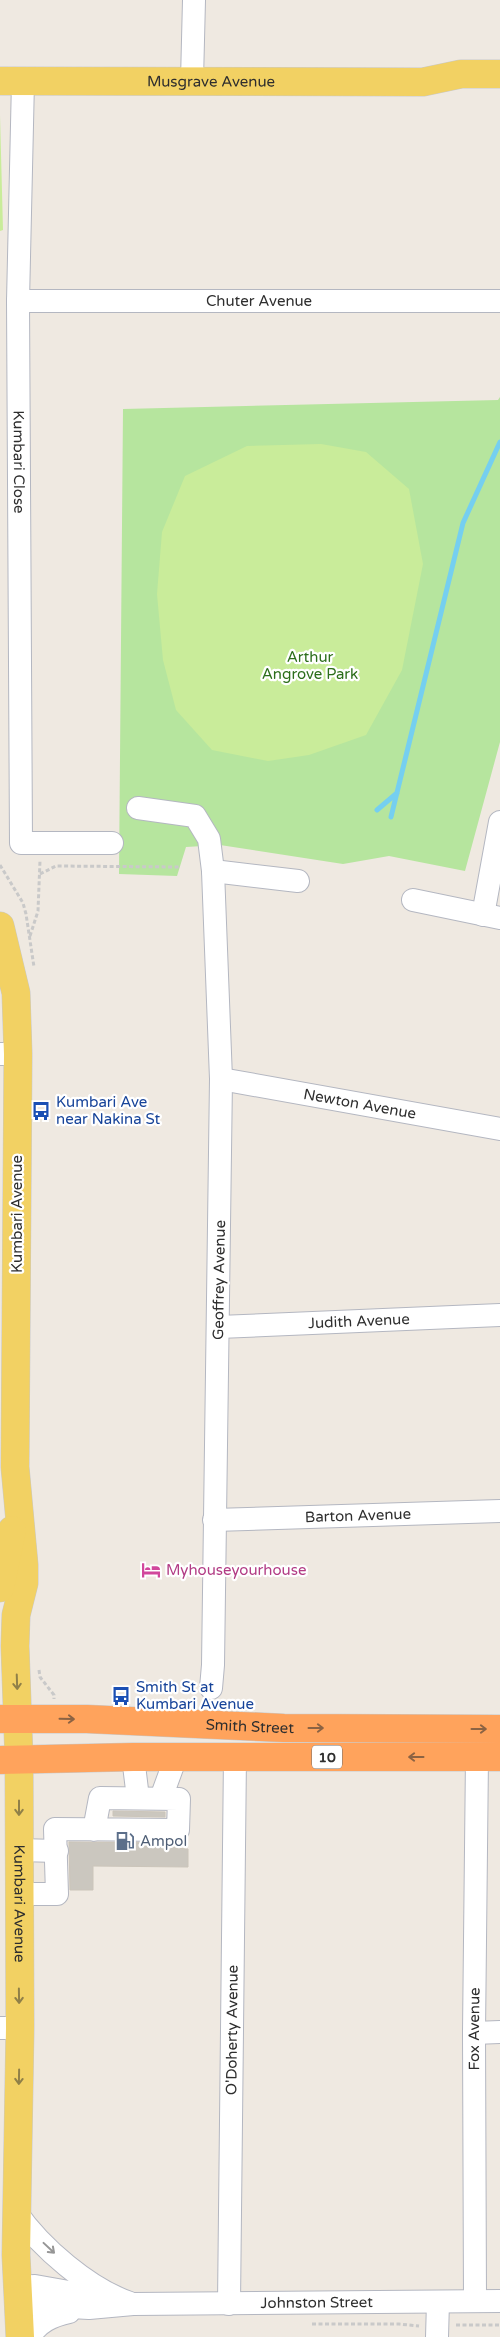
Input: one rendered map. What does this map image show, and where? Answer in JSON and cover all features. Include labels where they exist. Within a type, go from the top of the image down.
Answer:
[{"type":"highway","name":"Smith Street","points":[[9,1718],[87,1719],[256,1728],[500,1729]]},
{"type":"highway","name":"Smith Street","points":[[9,1759],[235,1756],[488,1757]]},
{"type":"main road","name":"Musgrave Avenue","points":[[12,81],[423,82],[437,86],[500,83]]},
{"type":"main road","name":"Kumbari Avenue","points":[[0,926],[16,992],[9,1054],[17,1504],[24,1565],[24,1583],[16,1615],[9,1718],[9,1759],[19,1850],[10,2028],[16,2212],[8,2296],[20,2337]]},
{"type":"main road","name":"Kumbari Avenue","points":[[0,1588],[17,1504]]},
{"type":"street","points":[[192,80],[194,0]]},
{"type":"street","name":"Kumbari Close","points":[[12,81],[31,843]]},
{"type":"street","name":"Chuter Avenue","points":[[18,302],[500,301]]},
{"type":"street","name":"Geoffrey Avenue","points":[[138,808],[195,816],[209,839],[213,871],[220,1079],[219,1327],[211,1688]]},
{"type":"street","points":[[413,900],[491,916],[500,822]]},
{"type":"street","points":[[31,843],[112,843]]},
{"type":"street","points":[[213,871],[298,881]]},
{"type":"street","name":"Newton Avenue","points":[[220,1079],[500,1129]]},
{"type":"street","name":"Judith Avenue","points":[[219,1327],[500,1315]]},
{"type":"street","name":"Barton Avenue","points":[[214,1520],[500,1511]]},
{"type":"street","name":"O'Doherty Avenue","points":[[229,2304],[235,1756]]},
{"type":"street","points":[[133,1757],[138,1798]]},
{"type":"street","points":[[161,1798],[176,1757]]},
{"type":"street","name":"Fox Avenue","points":[[476,2300],[474,2033],[488,1757]]},
{"type":"street","points":[[18,1894],[57,1894],[55,1829],[94,1830],[178,1830],[179,1800],[161,1798],[100,1798],[94,1830]]},
{"type":"street","points":[[19,1850],[57,1851]]},
{"type":"street","points":[[474,2033],[500,2032]]},
{"type":"street","points":[[16,2212],[44,2243],[82,2277],[104,2292],[133,2304]]},
{"type":"street","name":"Johnston Street","points":[[8,2296],[35,2286],[133,2304]]},
{"type":"street","name":"Johnston Street","points":[[8,2296],[45,2307],[89,2308],[133,2304],[500,2300]]},
{"type":"street","points":[[438,2302],[445,2331]]},
{"type":"street","points":[[29,2337],[38,2325],[47,2319],[89,2308]]},
{"type":"path","points":[[30,939],[38,911],[40,874],[31,843]]},
{"type":"path","points":[[40,874],[56,866],[179,867]]},
{"type":"path","points":[[445,2331],[500,2325]]},
{"type":"green space","points":[[0,115],[3,230],[0,231]]},
{"type":"green space","name":"Arthur Angrove Park","points":[[500,397],[500,742],[465,871],[389,856],[343,864],[220,845],[186,847],[177,876],[119,874],[123,409],[498,400]]},
{"type":"green space","points":[[321,444],[366,452],[409,489],[423,564],[402,670],[366,735],[309,755],[268,761],[212,750],[176,710],[163,660],[157,594],[162,532],[185,476],[247,446]]},
{"type":"building","points":[[113,1811],[165,1812],[165,1817],[113,1816]]},
{"type":"building","points":[[69,1842],[175,1843],[175,1848],[188,1849],[188,1867],[93,1866],[93,1890],[70,1890]]},
{"type":"waterway","points":[[391,817],[463,523],[500,442]]},
{"type":"waterway","points":[[377,810],[397,793]]},
{"type":"place","name":"Kumbari Ave near Nakina St","points":[[41,1111]]},
{"type":"place","name":"Myhouseyourhouse","points":[[151,1570]]},
{"type":"place","name":"Smith St at Kumbari Avenue","points":[[121,1696]]},
{"type":"place","name":"Ampol","points":[[125,1841]]}]
